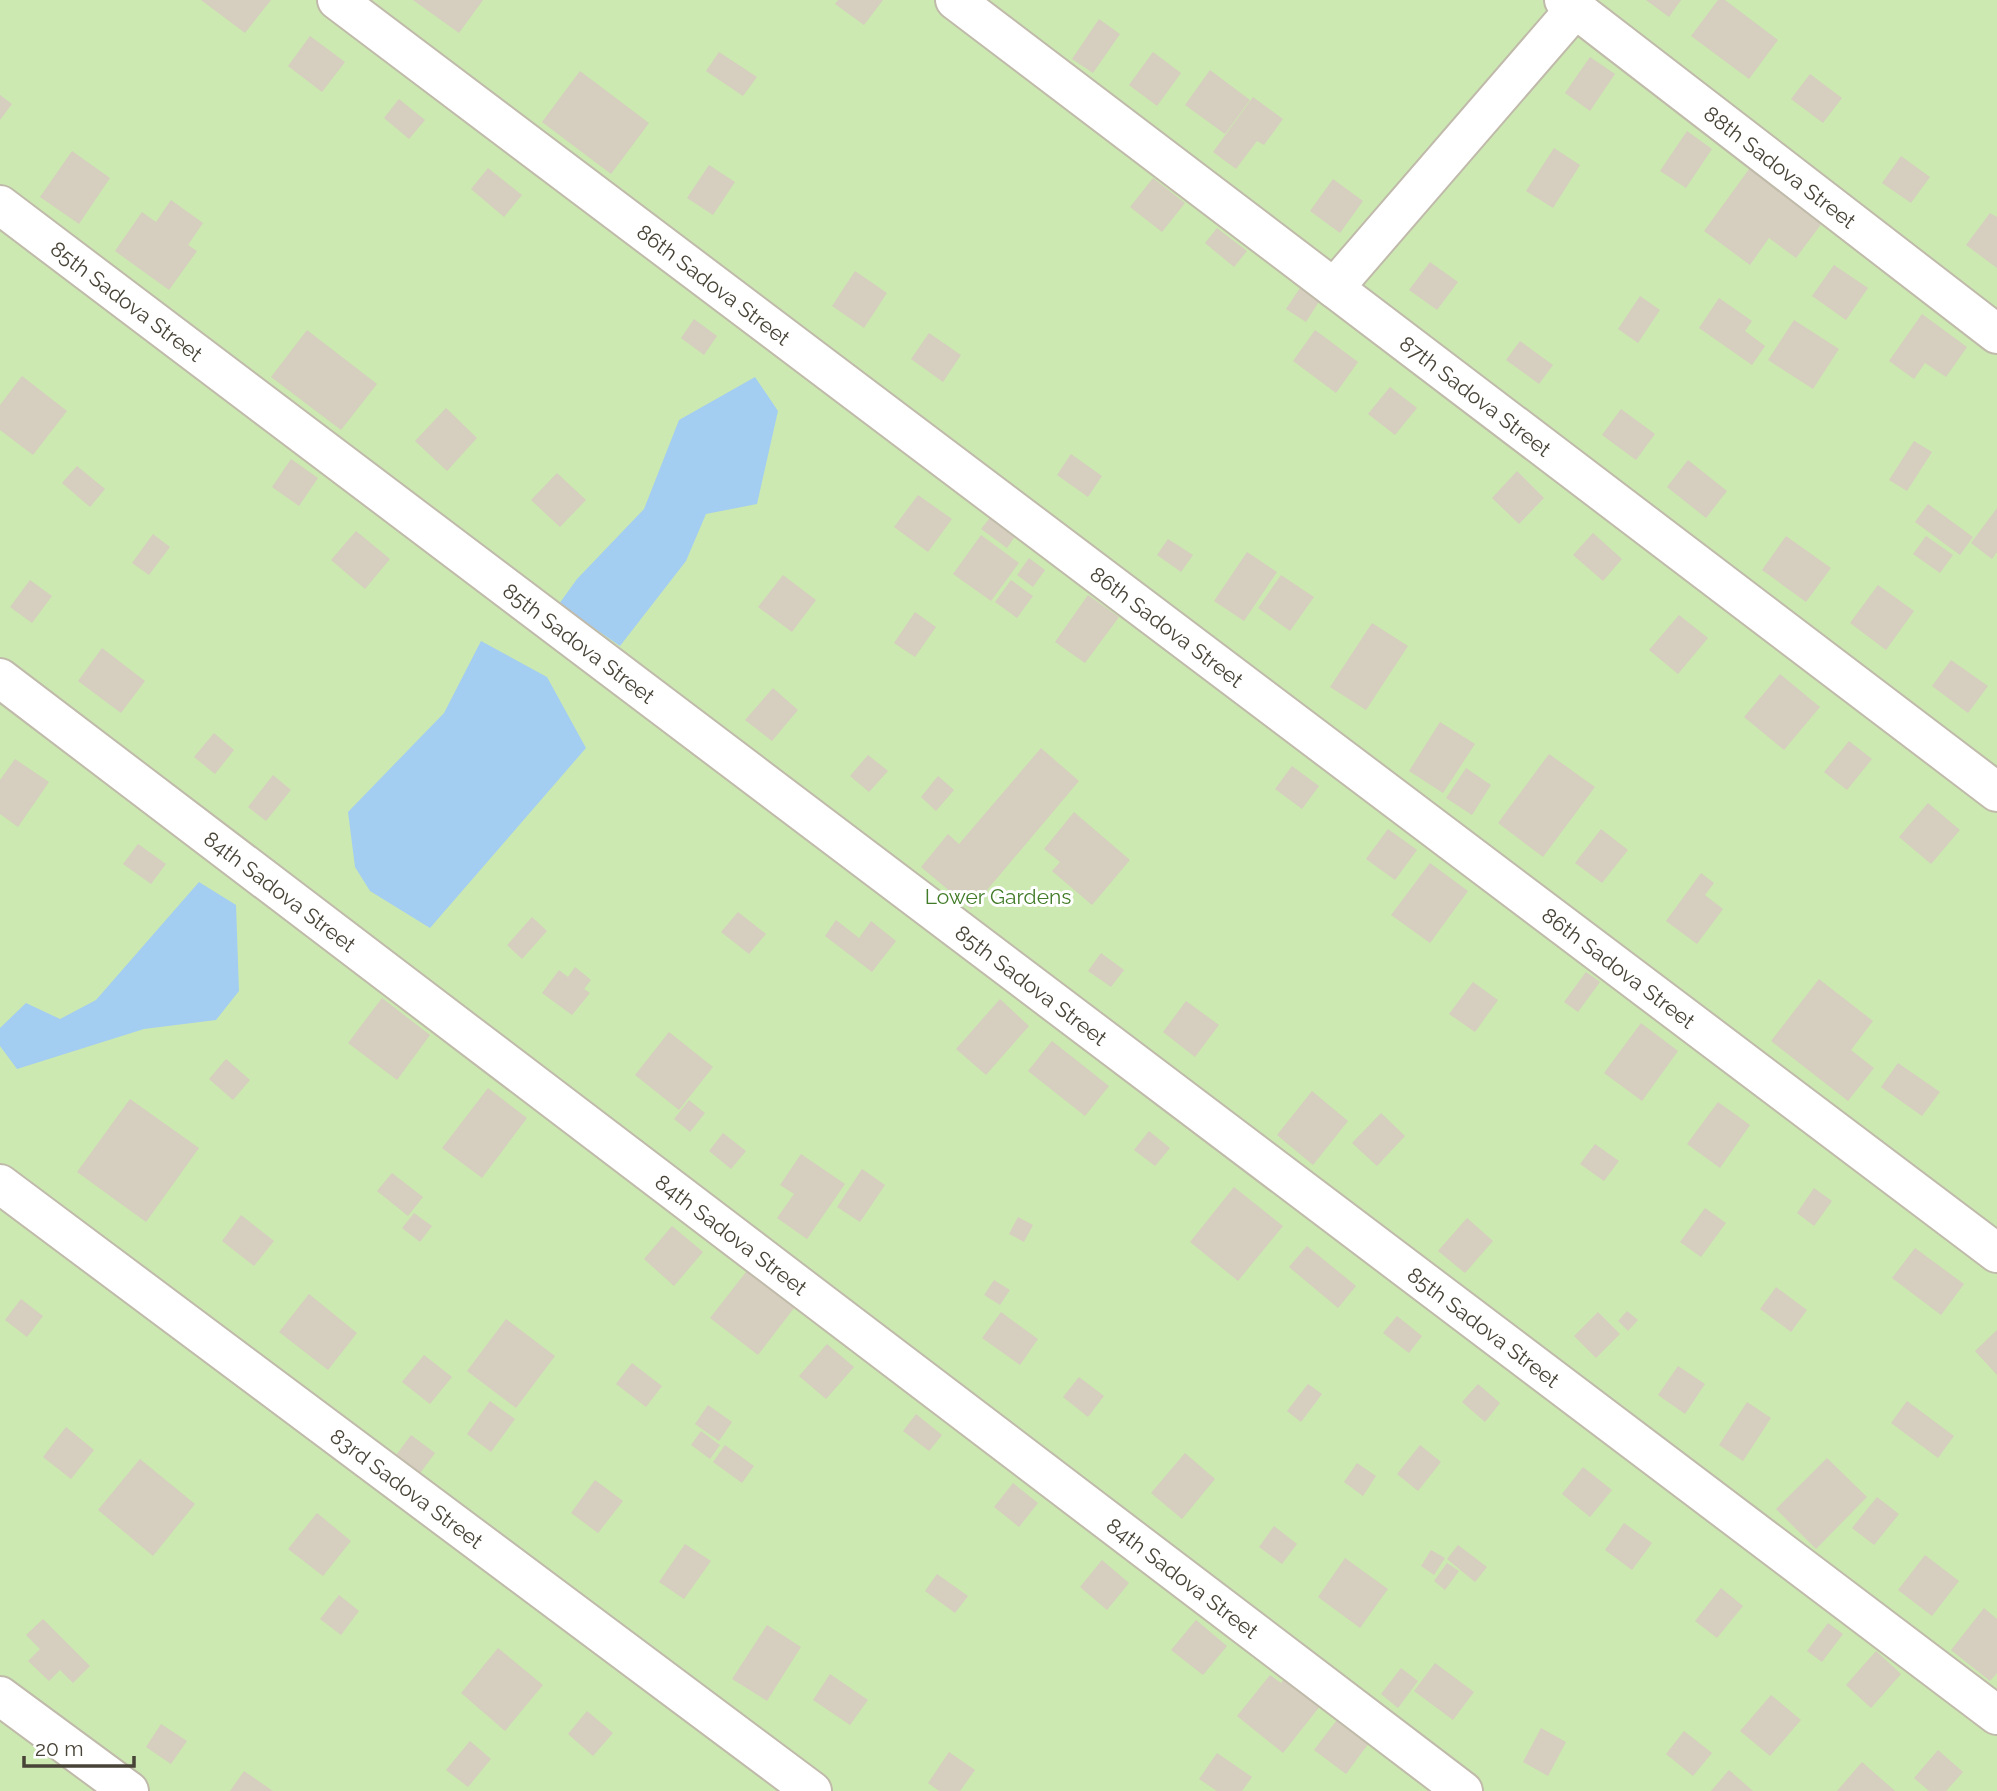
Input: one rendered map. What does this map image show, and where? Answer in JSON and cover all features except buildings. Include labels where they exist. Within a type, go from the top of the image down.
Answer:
[{"type":"street","name":"86th Sadova Street","points":[[337,0],[1997,1254]]},
{"type":"street","name":"87th Sadova Street","points":[[956,0],[1997,792]]},
{"type":"street","points":[[1334,288],[1570,4]]},
{"type":"street","name":"88th Sadova Street","points":[[1570,4],[1997,334]]},
{"type":"street","name":"85th Sadova Street","points":[[0,205],[1997,1715]]},
{"type":"street","name":"84th Sadova Street","points":[[0,678],[1463,1791]]},
{"type":"street","name":"83rd Sadova Street","points":[[0,1184],[812,1791]]},
{"type":"street","points":[[0,1696],[129,1791]]},
{"type":"green space","name":"Lower Gardens","points":[[0,0],[1997,0],[1997,1791],[0,1791]]},
{"type":"water","points":[[755,377],[778,411],[757,504],[706,514],[686,561],[620,646],[559,604],[577,579],[644,509],[679,420]]},
{"type":"water","points":[[481,641],[547,677],[586,748],[430,928],[370,891],[355,867],[348,812],[444,713]]},
{"type":"water","points":[[199,882],[236,905],[239,991],[216,1020],[144,1029],[17,1069],[0,1046],[0,1028],[26,1003],[60,1019],[96,1000]]}]
